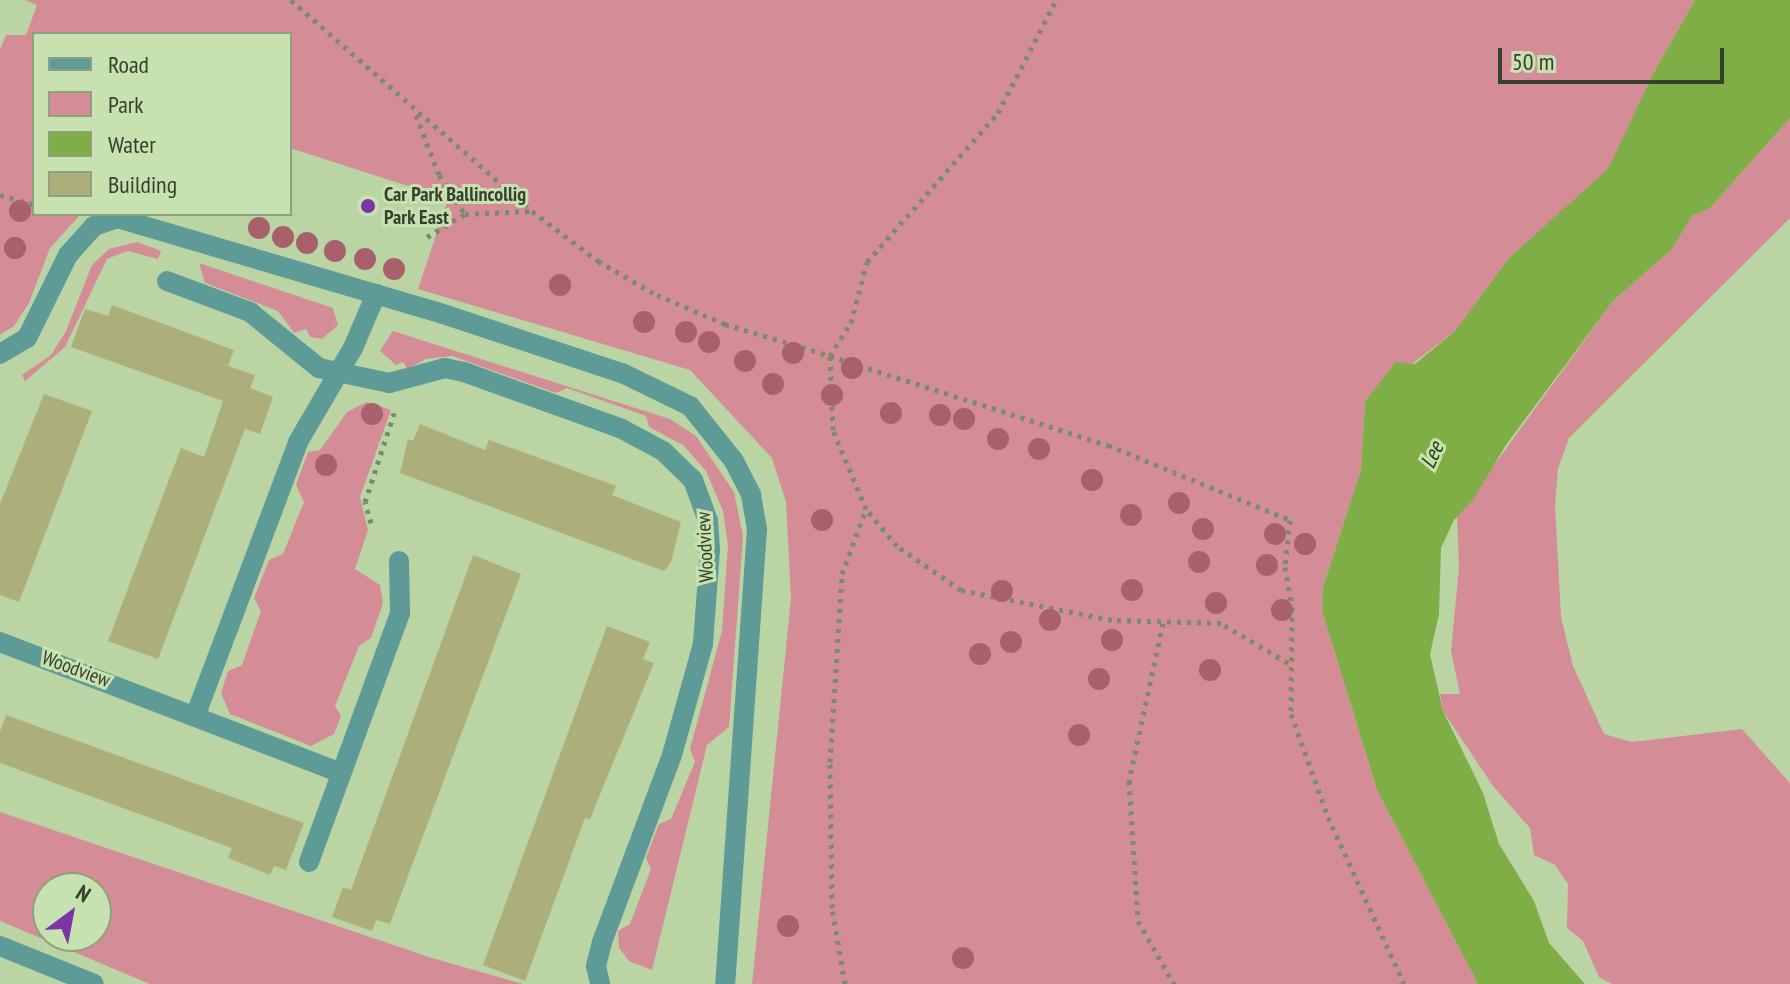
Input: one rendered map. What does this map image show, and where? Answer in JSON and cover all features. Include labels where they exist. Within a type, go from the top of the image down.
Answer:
[{"type":"street","points":[[0,354],[27,338],[77,245],[94,226],[117,218],[376,294],[657,387],[690,406],[714,433],[751,495],[757,565],[725,984]]},
{"type":"street","name":"Woodview","points":[[167,281],[250,312],[293,352],[339,373],[389,383],[445,368],[619,428],[679,463],[702,501],[710,550],[703,644],[672,755],[605,931],[596,966],[600,984]]},
{"type":"street","points":[[196,714],[298,442],[339,373],[376,294]]},
{"type":"street","points":[[309,862],[400,613],[399,561]]},
{"type":"street","name":"Woodview","points":[[0,642],[196,714],[341,773]]},
{"type":"street","points":[[0,946],[94,984]]},
{"type":"path","points":[[291,0],[532,211],[598,261],[668,301],[1108,445],[1290,520],[1288,663],[1291,714],[1404,984]]},
{"type":"path","points":[[1056,0],[998,113],[867,262],[851,323],[830,356],[833,430],[866,509],[897,546],[961,590],[1112,620],[1221,623],[1288,663]]},
{"type":"path","points":[[415,111],[439,175],[465,214]]},
{"type":"path","points":[[0,195],[32,204]]},
{"type":"path","points":[[427,237],[465,214],[532,211]]},
{"type":"path","points":[[371,523],[365,502],[397,406]]},
{"type":"path","points":[[845,984],[832,908],[830,762],[842,574],[866,509]]},
{"type":"path","points":[[1163,623],[1129,781],[1138,921],[1174,984]]},
{"type":"green space","points":[[25,0],[1695,0],[1654,72],[1609,169],[1509,258],[1455,331],[1365,400],[1361,470],[1323,587],[1322,611],[1377,790],[1478,984],[752,984],[791,598],[786,502],[772,458],[690,370],[418,289],[448,199],[292,149],[292,32],[32,32],[32,216],[79,216],[50,248],[29,303],[14,326],[0,335],[0,50],[6,35],[26,35],[37,5]]},
{"type":"green space","points":[[1790,118],[1790,218],[1569,438],[1558,469],[1555,506],[1561,617],[1573,666],[1604,734],[1632,742],[1742,729],[1790,783],[1790,984],[1612,984],[1599,977],[1583,941],[1567,928],[1568,884],[1555,865],[1534,855],[1530,828],[1493,786],[1443,711],[1440,694],[1460,694],[1451,651],[1459,568],[1457,516],[1613,301],[1672,249],[1692,216],[1710,208]]},
{"type":"green space","points":[[137,242],[161,251],[158,259],[128,251],[107,259],[65,347],[25,381],[22,375],[51,355],[66,331],[92,265],[109,249]]},
{"type":"green space","points":[[199,263],[333,308],[338,325],[322,339],[310,337],[306,329],[294,333],[278,311],[205,283]]},
{"type":"green space","points":[[393,331],[670,419],[696,436],[734,492],[743,536],[729,727],[707,745],[652,970],[629,961],[619,948],[618,931],[630,924],[651,869],[646,858],[659,824],[671,819],[695,762],[690,749],[722,631],[728,545],[723,511],[706,471],[683,445],[649,427],[646,416],[567,388],[556,393],[452,356],[426,359],[407,369],[403,362],[396,365],[380,351]]},
{"type":"green space","points":[[367,402],[391,410],[360,497],[368,530],[355,569],[380,585],[383,603],[371,638],[359,646],[335,706],[341,716],[334,734],[311,746],[230,714],[221,693],[228,671],[242,665],[261,611],[254,598],[269,560],[283,554],[304,502],[296,485],[308,452],[320,450],[347,412]]},
{"type":"green space","points":[[0,812],[432,958],[523,984],[150,984],[74,952],[112,952],[112,872],[32,872],[32,934],[0,921]]},
{"type":"water","name":"Lee","points":[[1695,0],[1790,0],[1790,118],[1710,208],[1692,216],[1672,249],[1613,301],[1506,445],[1473,500],[1454,520],[1441,548],[1439,614],[1430,654],[1443,711],[1483,793],[1499,844],[1534,901],[1549,943],[1585,984],[1478,984],[1377,790],[1322,611],[1323,587],[1361,470],[1365,401],[1396,362],[1415,364],[1455,331],[1509,258],[1608,169],[1654,72]]},
{"type":"building","points":[[112,305],[234,350],[228,366],[255,375],[250,388],[273,397],[260,434],[245,429],[158,659],[108,641],[181,448],[204,457],[223,401],[71,347],[85,309],[108,316]]},
{"type":"building","points":[[44,394],[92,411],[19,602],[0,595],[0,504]]},
{"type":"building","points":[[420,424],[485,450],[489,440],[616,486],[612,495],[681,522],[671,562],[664,571],[400,473],[408,439],[413,441]]},
{"type":"building","points":[[473,555],[521,574],[390,924],[376,920],[372,931],[332,917],[343,887],[351,890]]},
{"type":"building","points":[[607,626],[650,642],[643,659],[654,663],[590,819],[585,818],[525,981],[483,965]]},
{"type":"building","points":[[6,715],[304,823],[286,870],[274,866],[270,875],[228,858],[232,848],[0,763],[0,732]]},
{"type":"place","name":"Car Park Ballincollig Park East","points":[[368,206]]}]
